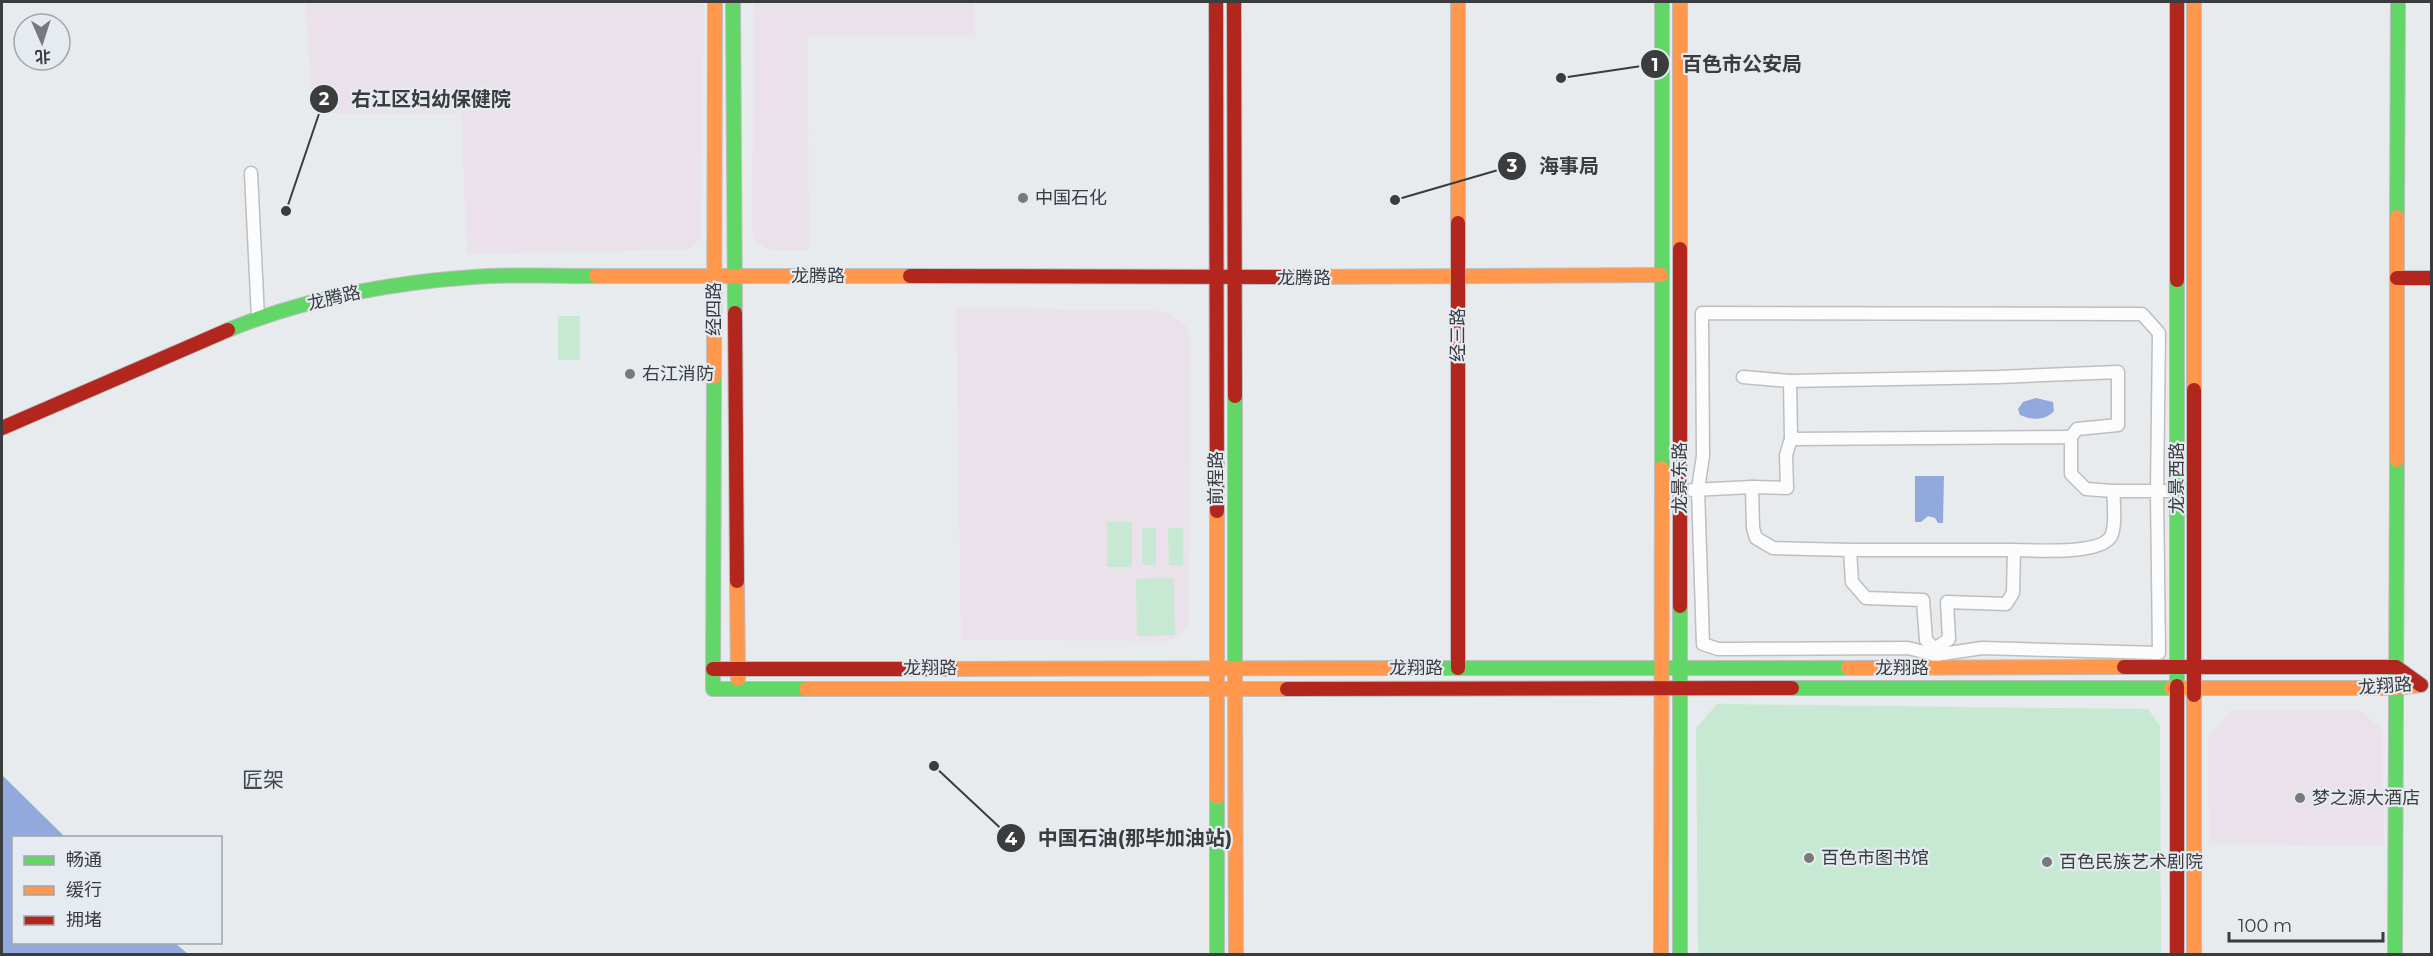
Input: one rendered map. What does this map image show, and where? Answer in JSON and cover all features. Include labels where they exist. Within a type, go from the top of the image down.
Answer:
[{"type":"street","name":"经四路","points":[[713,689],[715,2]]},
{"type":"street","name":"经四路","points":[[733,2],[738,689]]},
{"type":"street","name":"前程路","points":[[1216,2],[1217,954]]},
{"type":"street","name":"前程路","points":[[1234,2],[1236,954]]},
{"type":"street","name":"经三路","points":[[1458,2],[1458,668]]},
{"type":"street","name":"龙景东路","points":[[1661,954],[1662,2]]},
{"type":"street","name":"龙景东路","points":[[1680,2],[1680,954]]},
{"type":"street","name":"龙景西路","points":[[2177,2],[2177,954]]},
{"type":"street","name":"龙景西路","points":[[2194,2],[2194,954]]},
{"type":"street","points":[[2395,954],[2398,2]]},
{"type":"street","points":[[251,173],[258,318]]},
{"type":"street","name":"龙腾路","points":[[2,428],[258,318],[344,294],[473,277],[734,275],[1235,278],[1661,275]]},
{"type":"street","points":[[2397,278],[2432,278]]},
{"type":"street","points":[[1702,313],[2142,314],[2159,333],[2157,491],[2159,653],[1982,648],[1936,657],[1908,648],[1718,649],[1703,644],[1698,489],[1703,456],[1702,313]]},
{"type":"street","points":[[1743,377],[1790,381],[2118,372],[2118,425],[2077,429],[2071,437],[2071,474],[2086,489],[2177,491]]},
{"type":"street","points":[[1680,490],[1787,488],[1786,455],[1791,439],[1790,381]]},
{"type":"street","points":[[1791,439],[2071,437]]},
{"type":"street","points":[[1752,487],[1753,528],[1756,538],[1762,543],[1773,548],[1850,550],[2092,549],[2105,544],[2112,534],[2113,491]]},
{"type":"street","points":[[1850,550],[1852,582],[1866,598],[1923,600],[1926,640],[1936,657]]},
{"type":"street","points":[[1936,657],[1949,639],[1947,602],[2006,604],[2011,599],[2014,550]]},
{"type":"street","name":"龙翔路","points":[[713,669],[1680,668],[1936,657],[2194,668],[2396,667],[2426,685]]},
{"type":"street","name":"龙翔路","points":[[713,689],[2396,688],[2426,685]]},
{"type":"shaded area","points":[[305,2],[704,2],[701,239],[688,250],[467,254],[461,113],[324,113],[311,88]]},
{"type":"shaded area","points":[[754,2],[974,2],[975,36],[808,37],[809,251],[770,251],[755,240],[752,225]]},
{"type":"shaded area","points":[[956,308],[1150,310],[1168,313],[1186,325],[1191,343],[1189,624],[1181,635],[1170,641],[961,640]]},
{"type":"shaded area","points":[[2231,710],[2360,710],[2382,729],[2384,846],[2209,844],[2208,737]]},
{"type":"green space","points":[[558,316],[580,316],[580,360],[558,360]]},
{"type":"green space","points":[[1107,522],[1132,522],[1132,567],[1107,567]]},
{"type":"green space","points":[[1142,528],[1156,528],[1156,565],[1142,565]]},
{"type":"green space","points":[[1168,528],[1183,528],[1183,565],[1169,565]]},
{"type":"green space","points":[[1174,578],[1175,635],[1137,636],[1136,579]]},
{"type":"green space","points":[[1717,704],[2148,709],[2160,726],[2161,954],[1698,954],[1696,728]]},
{"type":"water","points":[[2036,398],[2053,402],[2054,411],[2047,417],[2038,419],[2020,415],[2018,409],[2023,402]]},
{"type":"water","points":[[1915,476],[1944,476],[1943,523],[1938,523],[1935,518],[1928,516],[1921,522],[1915,522]]},
{"type":"water","points":[[2,775],[64,836],[12,836],[12,944],[176,944],[188,954],[2,954]]},
{"type":"traffic: fast","points":[[733,2],[735,313]]},
{"type":"traffic: fast","points":[[1662,2],[1662,468]]},
{"type":"traffic: fast","points":[[2397,217],[2398,2]]},
{"type":"traffic: fast","points":[[228,330],[287,309],[348,294],[410,283],[488,276],[596,276]]},
{"type":"traffic: fast","points":[[2177,280],[2177,686]]},
{"type":"traffic: fast","points":[[714,377],[713,689],[806,689]]},
{"type":"traffic: fast","points":[[1235,396],[1235,670]]},
{"type":"traffic: fast","points":[[2395,954],[2397,460]]},
{"type":"traffic: fast","points":[[1680,606],[1680,954]]},
{"type":"traffic: fast","points":[[1399,668],[1848,668]]},
{"type":"traffic: fast","points":[[1792,688],[2171,688]]},
{"type":"traffic: fast","points":[[1217,797],[1217,954]]},
{"type":"traffic: slow","points":[[714,377],[715,2]]},
{"type":"traffic: slow","points":[[1458,2],[1458,223]]},
{"type":"traffic: slow","points":[[1680,2],[1680,249]]},
{"type":"traffic: slow","points":[[2194,2],[2194,390]]},
{"type":"traffic: slow","points":[[2397,217],[2397,460]]},
{"type":"traffic: slow","points":[[1303,277],[1661,275]]},
{"type":"traffic: slow","points":[[596,276],[910,276]]},
{"type":"traffic: slow","points":[[1661,954],[1662,468]]},
{"type":"traffic: slow","points":[[1217,511],[1217,797]]},
{"type":"traffic: slow","points":[[737,581],[738,679]]},
{"type":"traffic: slow","points":[[1848,668],[2124,667]]},
{"type":"traffic: slow","points":[[951,669],[1399,668]]},
{"type":"traffic: slow","points":[[1235,670],[1236,954]]},
{"type":"traffic: slow","points":[[2171,688],[2396,688],[2421,685]]},
{"type":"traffic: slow","points":[[806,689],[1287,689]]},
{"type":"traffic: slow","points":[[2194,695],[2194,954]]},
{"type":"traffic: jam","points":[[1216,2],[1217,511]]},
{"type":"traffic: jam","points":[[1234,2],[1235,396]]},
{"type":"traffic: jam","points":[[2177,2],[2177,280]]},
{"type":"traffic: jam","points":[[1458,223],[1458,668]]},
{"type":"traffic: jam","points":[[1680,249],[1680,606]]},
{"type":"traffic: jam","points":[[910,276],[1303,277]]},
{"type":"traffic: jam","points":[[2397,278],[2432,278]]},
{"type":"traffic: jam","points":[[735,313],[737,581]]},
{"type":"traffic: jam","points":[[2,428],[228,330]]},
{"type":"traffic: jam","points":[[2194,390],[2194,695]]},
{"type":"traffic: jam","points":[[2124,667],[2396,667],[2421,685]]},
{"type":"traffic: jam","points":[[713,669],[951,669]]},
{"type":"traffic: jam","points":[[2177,686],[2177,954]]},
{"type":"traffic: jam","points":[[1287,689],[1792,688]]},
{"type":"place","name":"百色市公安局","points":[[1561,78]]},
{"type":"place","name":"中国石化","points":[[1023,198]]},
{"type":"place","name":"海事局","points":[[1395,200]]},
{"type":"place","name":"右江区妇幼保健院","points":[[286,211]]},
{"type":"place","name":"右江消防","points":[[630,374]]},
{"type":"place","name":"中国石油(那毕加油站)","points":[[934,766]]},
{"type":"place","name":"梦之源大酒店","points":[[2300,798]]},
{"type":"place","name":"百色市图书馆","points":[[1809,858]]},
{"type":"place","name":"百色民族艺术剧院","points":[[2047,862]]},
{"type":"district","name":"匠架","points":[[263,780]]}]
